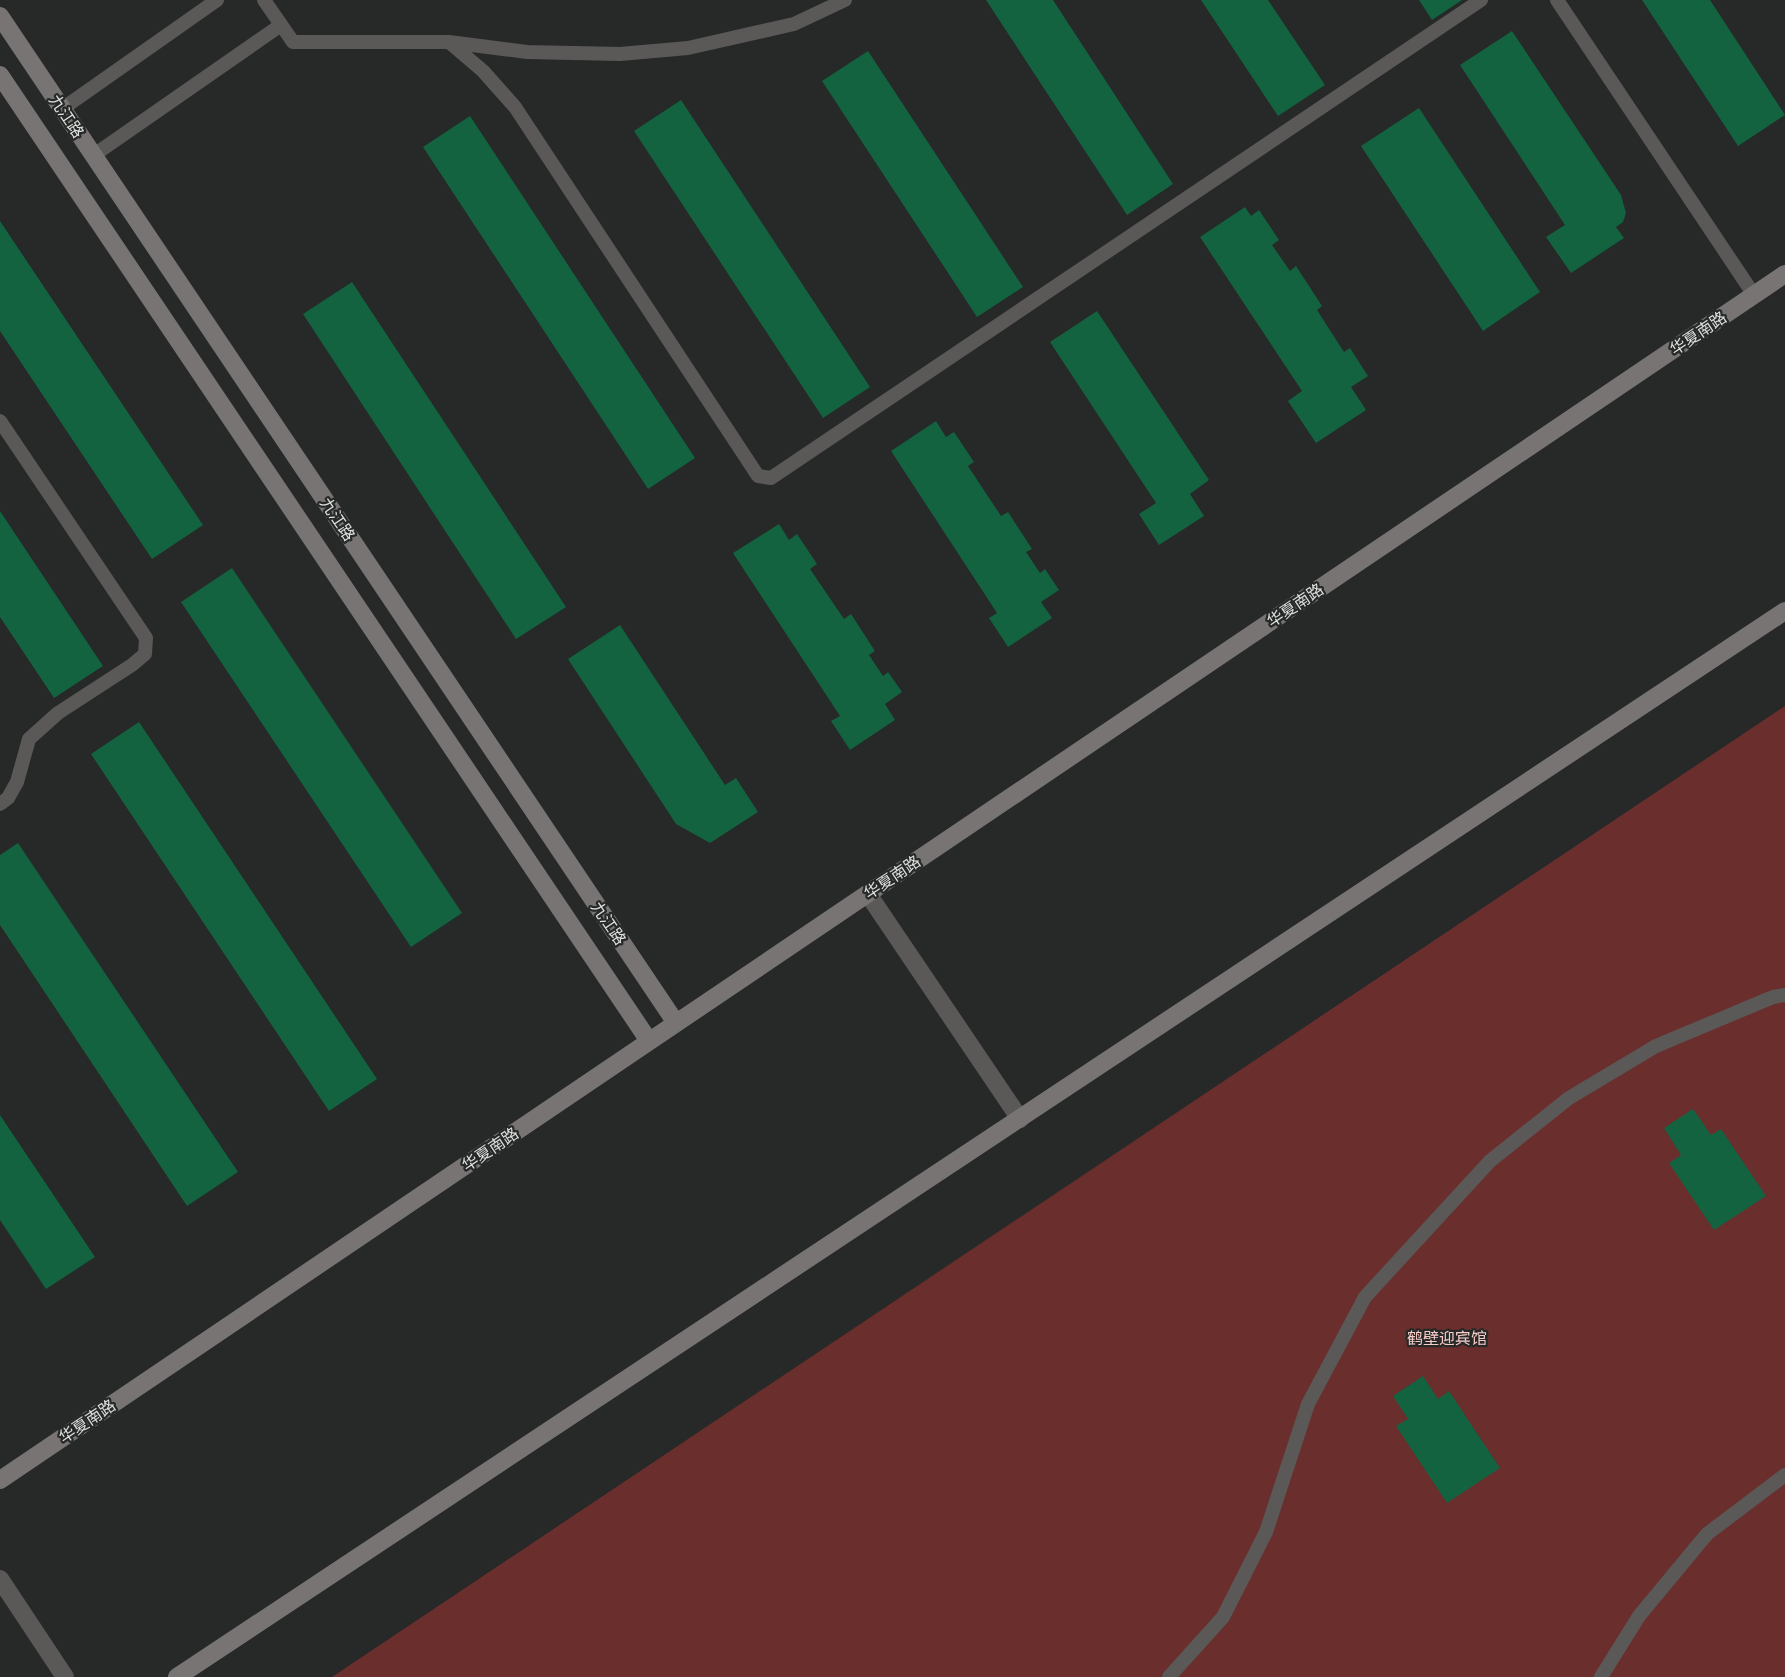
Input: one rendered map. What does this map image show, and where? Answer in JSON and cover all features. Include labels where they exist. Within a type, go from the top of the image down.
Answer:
[{"type":"main road","name":"九江路","points":[[0,16],[676,1023]]},
{"type":"main road","name":"九江路","points":[[0,75],[649,1041]]},
{"type":"main road","name":"华夏南路","points":[[0,1480],[1785,274]]},
{"type":"main road","points":[[177,1677],[1785,611]]},
{"type":"street","points":[[868,894],[1020,1119]]},
{"type":"street","points":[[0,1579],[65,1677]]},
{"type":"lane","points":[[62,108],[218,0]]},
{"type":"lane","points":[[264,0],[293,42],[449,42],[527,52],[620,54],[688,48],[794,24],[845,0]]},
{"type":"lane","points":[[449,42],[483,71],[515,107],[758,476],[771,478],[1481,0]]},
{"type":"lane","points":[[1557,0],[1754,295]]},
{"type":"lane","points":[[94,155],[281,25]]},
{"type":"lane","points":[[0,421],[146,638],[145,654],[132,665],[58,713],[29,739],[17,782],[8,798],[0,804]]},
{"type":"lane","points":[[1169,1677],[1222,1617],[1266,1532],[1308,1404],[1365,1297],[1490,1161],[1569,1098],[1656,1046],[1773,997],[1785,995]]},
{"type":"lane","points":[[1601,1677],[1639,1616],[1707,1534],[1785,1475]]},
{"type":"green space","name":"鹤壁迎宾馆","points":[[1785,706],[1785,1677],[332,1677]]},
{"type":"building","points":[[986,0],[1053,0],[1173,184],[1127,215]]},
{"type":"building","points":[[1201,0],[1268,0],[1325,85],[1278,116]]},
{"type":"building","points":[[1419,0],[1462,0],[1432,20]]},
{"type":"building","points":[[1642,0],[1710,0],[1785,115],[1738,146]]},
{"type":"building","points":[[1512,31],[1621,195],[1626,213],[1623,222],[1616,227],[1624,238],[1571,273],[1546,237],[1565,225],[1460,65]]},
{"type":"building","points":[[868,51],[1023,287],[977,317],[822,81]]},
{"type":"building","points":[[681,100],[870,387],[823,418],[634,131]]},
{"type":"building","points":[[1419,108],[1540,292],[1483,331],[1361,146]]},
{"type":"building","points":[[470,116],[695,458],[648,489],[423,147]]},
{"type":"building","points":[[1245,207],[1251,216],[1259,210],[1279,240],[1272,245],[1290,271],[1296,266],[1322,306],[1317,310],[1344,352],[1350,348],[1368,376],[1351,387],[1366,410],[1316,443],[1288,401],[1302,391],[1200,237]]},
{"type":"building","points":[[0,221],[203,525],[152,559],[0,331]]},
{"type":"building","points":[[352,282],[566,607],[516,639],[303,314]]},
{"type":"building","points":[[1097,311],[1209,480],[1190,494],[1204,516],[1159,545],[1139,514],[1156,503],[1050,342]]},
{"type":"building","points":[[936,421],[946,437],[954,432],[974,462],[968,466],[1001,516],[1008,512],[1032,549],[1026,552],[1040,573],[1045,569],[1059,590],[1041,602],[1052,618],[1008,647],[989,618],[997,613],[891,451]]},
{"type":"building","points":[[0,511],[103,666],[54,698],[0,617]]},
{"type":"building","points":[[779,524],[789,540],[797,534],[817,564],[810,569],[844,619],[851,614],[875,651],[869,655],[883,676],[888,672],[902,692],[885,704],[895,720],[850,750],[831,721],[840,716],[733,553]]},
{"type":"building","points":[[232,568],[462,913],[411,947],[181,602]]},
{"type":"building","points":[[620,625],[725,785],[736,778],[758,812],[710,843],[676,824],[568,659]]},
{"type":"building","points":[[139,722],[377,1079],[329,1111],[91,754]]},
{"type":"building","points":[[18,843],[238,1172],[187,1206],[0,925],[0,855]]},
{"type":"building","points":[[1693,1109],[1711,1135],[1721,1129],[1766,1196],[1714,1230],[1669,1163],[1681,1155],[1664,1128]]},
{"type":"building","points":[[0,1115],[95,1257],[46,1289],[0,1220]]},
{"type":"building","points":[[1423,1376],[1438,1399],[1449,1391],[1500,1468],[1447,1503],[1396,1426],[1408,1419],[1393,1396]]}]
